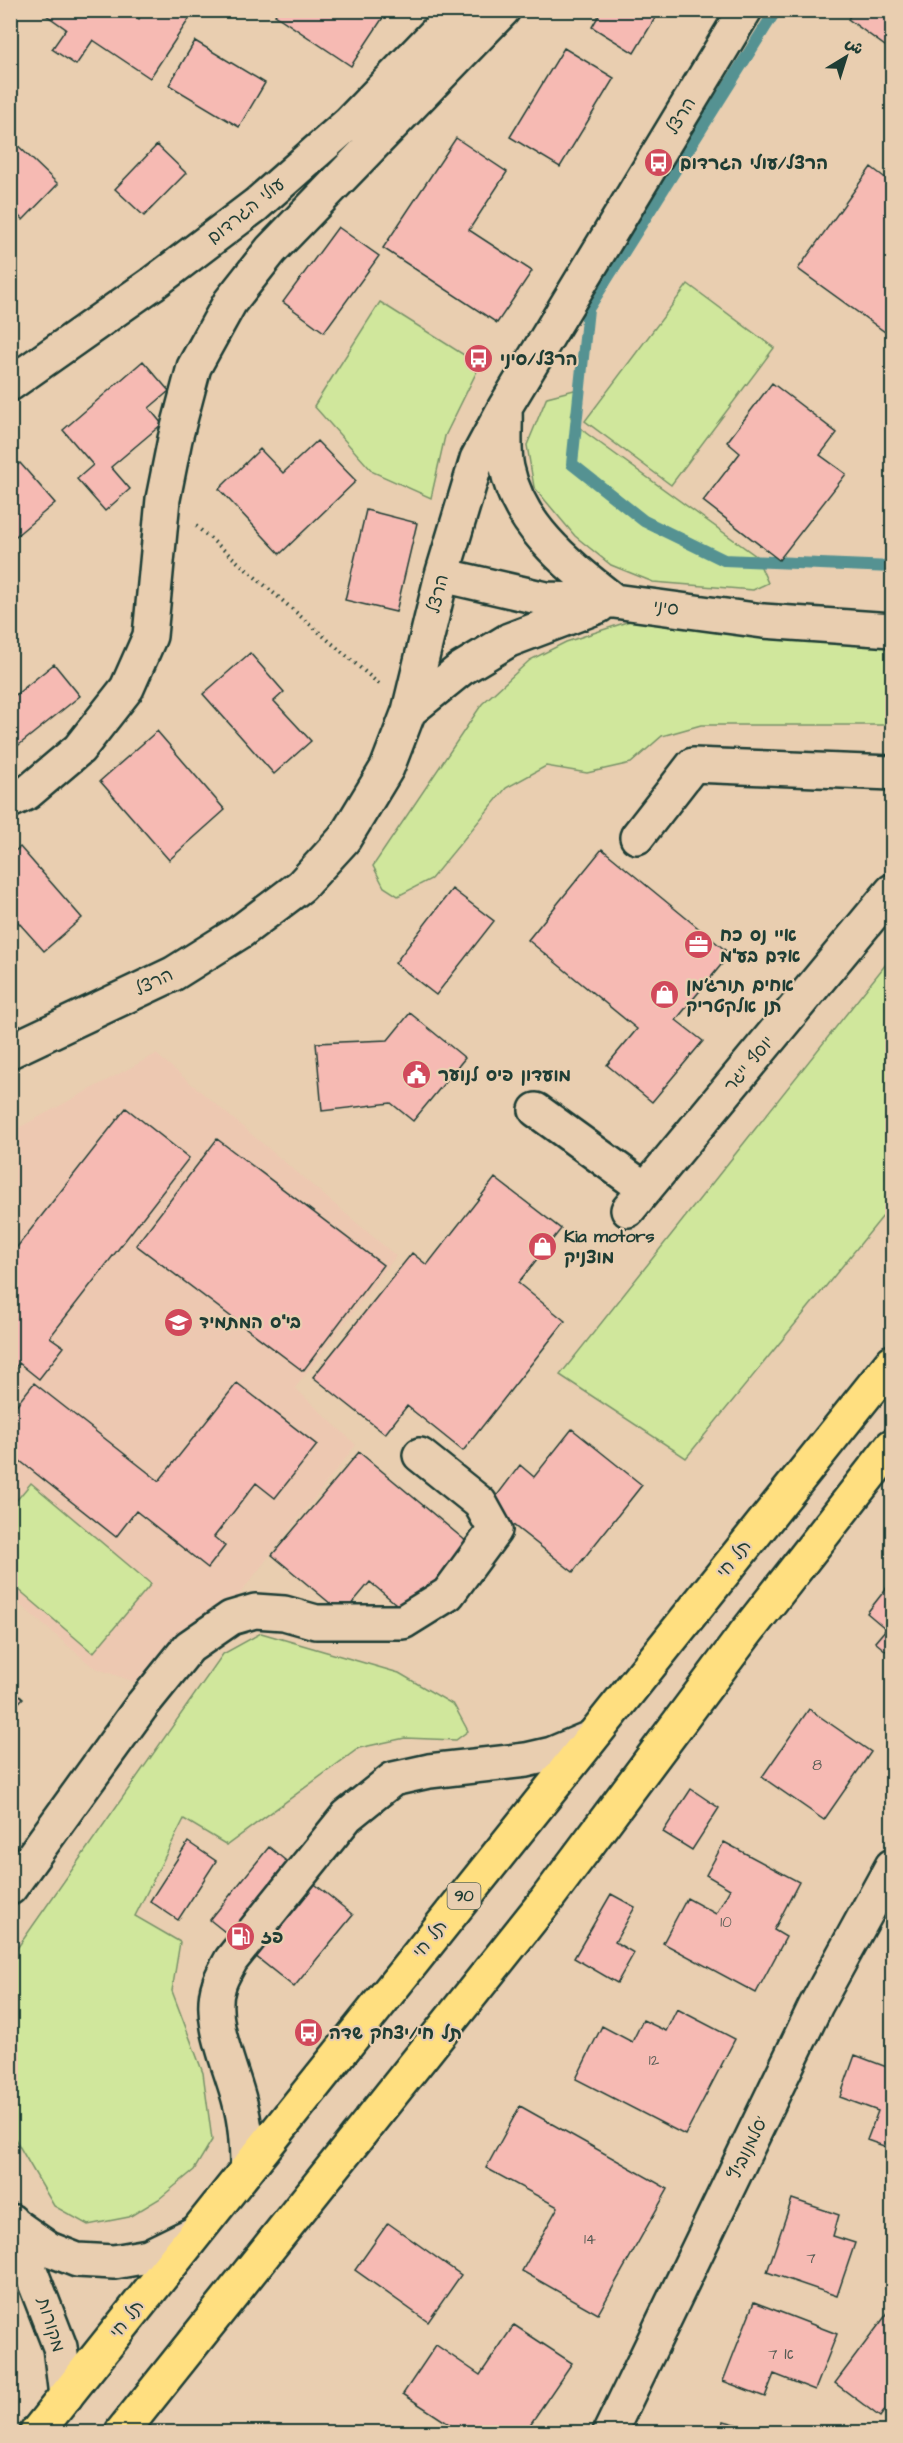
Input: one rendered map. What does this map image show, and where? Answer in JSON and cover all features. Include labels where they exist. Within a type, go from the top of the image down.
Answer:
[{"type":"highway","name":"תל חי","points":[[37,2433],[892,1362]]},
{"type":"highway","points":[[122,2433],[547,1899],[745,1634],[892,1446]]},
{"type":"street","name":"עולי הגרדום","points":[[10,384],[153,284],[256,205],[350,122],[458,10]]},
{"type":"street","points":[[10,801],[27,793],[79,749],[127,688],[150,636],[164,499],[175,439],[194,367],[230,302],[271,250],[503,10]]},
{"type":"street","name":"הרצל","points":[[10,1051],[173,974],[240,932],[301,886],[344,839],[387,768],[409,711],[442,575],[477,459],[505,407],[745,10]]},
{"type":"street","points":[[505,407],[506,467],[524,514],[562,559],[614,601]]},
{"type":"street","name":"סיני","points":[[442,575],[546,599],[614,601],[763,621],[892,630]]},
{"type":"street","points":[[409,711],[461,669],[509,640],[614,601]]},
{"type":"street","points":[[637,837],[693,765],[892,773]]},
{"type":"street","name":"יוסף ייגר","points":[[536,1110],[636,1200],[892,891]]},
{"type":"street","points":[[10,1888],[143,1704],[189,1647],[231,1618],[255,1611],[284,1613],[316,1622],[403,1622],[448,1594],[495,1530],[480,1503],[420,1455]]},
{"type":"street","points":[[247,2168],[246,2131],[220,2038],[216,2011],[218,1987],[231,1960],[347,1816],[393,1779],[429,1771],[526,1760],[552,1754],[590,1738]]},
{"type":"street","name":"סלמנוביץ'","points":[[610,2433],[816,2005],[892,1866]]},
{"type":"street","name":"מקורות","points":[[11,2221],[49,2248],[77,2260],[114,2262],[148,2256],[195,2233]]},
{"type":"street","name":"מקורות","points":[[11,2221],[60,2347],[66,2396]]},
{"type":"path","points":[[164,499],[409,711]]},
{"type":"shaded area","name":"בי\"ס המתמיד","points":[[156,1054],[396,1256],[295,1388],[356,1445],[163,1692],[93,1667],[11,1597],[11,1132]]},
{"type":"green space","points":[[688,284],[774,348],[671,485],[585,421]]},
{"type":"green space","points":[[380,302],[480,365],[445,436],[431,498],[373,472],[314,406]]},
{"type":"green space","points":[[578,389],[571,417],[586,433],[756,556],[768,583],[753,590],[653,582],[611,565],[575,536],[534,487],[527,445],[547,397]]},
{"type":"green space","points":[[630,621],[776,631],[892,644],[892,725],[701,725],[662,736],[631,763],[587,773],[546,766],[506,788],[431,879],[398,896],[384,887],[373,866],[482,704],[530,660],[566,642]]},
{"type":"green space","points":[[886,964],[892,969],[892,1205],[686,1458],[560,1375]]},
{"type":"green space","points":[[31,1483],[151,1584],[93,1653],[11,1583],[11,1507]]},
{"type":"green space","points":[[261,1633],[399,1673],[454,1705],[468,1731],[456,1740],[405,1738],[359,1748],[227,1845],[184,1819],[135,1916],[180,1942],[172,1991],[203,2073],[212,2140],[194,2170],[159,2199],[129,2217],[88,2225],[54,2206],[11,2132],[11,1957],[223,1654]]},
{"type":"building","points":[[39,10],[127,10],[139,19],[144,10],[195,10],[150,78],[93,40],[76,65],[52,49],[66,29]]},
{"type":"building","points":[[278,10],[388,10],[351,66],[275,15]]},
{"type":"building","points":[[602,10],[660,10],[634,53],[592,27]]},
{"type":"building","points":[[854,10],[892,10],[892,51],[848,19]]},
{"type":"building","points":[[195,41],[265,83],[239,127],[169,85]]},
{"type":"building","points":[[564,48],[614,78],[560,167],[510,137]]},
{"type":"building","points":[[10,138],[58,184],[23,220],[10,208]]},
{"type":"building","points":[[456,138],[507,172],[469,230],[532,271],[497,323],[383,248]]},
{"type":"building","points":[[157,145],[186,173],[144,216],[115,189]]},
{"type":"building","points":[[871,167],[892,183],[892,337],[798,269]]},
{"type":"building","points":[[338,227],[379,256],[324,332],[283,302]]},
{"type":"building","points":[[143,361],[169,391],[149,408],[162,424],[111,467],[130,489],[105,511],[77,479],[93,465],[63,430]]},
{"type":"building","points":[[772,383],[837,433],[820,455],[846,474],[779,560],[703,501],[740,453],[727,442]]},
{"type":"building","points":[[317,441],[356,481],[280,554],[219,489],[260,449],[283,473]]},
{"type":"building","points":[[20,463],[55,503],[10,541],[10,471]]},
{"type":"building","points":[[366,510],[417,523],[396,612],[345,600]]},
{"type":"building","points":[[250,653],[284,692],[274,701],[311,741],[274,774],[203,694]]},
{"type":"building","points":[[54,664],[80,696],[10,752],[10,694],[13,697]]},
{"type":"building","points":[[157,731],[225,810],[169,860],[100,781]]},
{"type":"building","points":[[20,847],[82,918],[44,951],[10,913],[10,855]]},
{"type":"building","points":[[602,849],[730,954],[676,1020],[703,1041],[652,1102],[607,1065],[637,1029],[528,940]]},
{"type":"building","points":[[452,889],[494,921],[436,995],[395,963]]},
{"type":"building","points":[[410,1013],[465,1058],[413,1121],[391,1103],[322,1111],[316,1043],[388,1040]]},
{"type":"building","points":[[126,1108],[189,1158],[50,1337],[64,1347],[39,1379],[19,1363],[10,1374],[10,1256]]},
{"type":"building","points":[[217,1139],[383,1265],[303,1371],[136,1245]]},
{"type":"building","points":[[495,1178],[561,1229],[518,1283],[565,1321],[463,1451],[407,1406],[385,1434],[313,1377],[412,1253],[427,1265]]},
{"type":"building","points":[[34,1383],[159,1481],[237,1383],[317,1445],[275,1498],[256,1483],[214,1537],[225,1546],[208,1568],[136,1511],[116,1537],[10,1453],[10,1413]]},
{"type":"building","points":[[572,1429],[642,1485],[573,1572],[489,1506],[520,1465],[534,1477]]},
{"type":"building","points":[[359,1452],[467,1542],[408,1614],[370,1582],[343,1614],[272,1555]]},
{"type":"building","points":[[892,1581],[892,1656],[875,1642],[886,1629],[867,1613]]},
{"type":"building","points":[[10,1686],[23,1698],[10,1712]]},
{"type":"building","points":[[809,1709],[871,1752],[824,1820],[762,1777]]},
{"type":"building","points":[[691,1789],[719,1808],[692,1850],[663,1832]]},
{"type":"building","points":[[188,1842],[216,1861],[178,1920],[150,1901]]},
{"type":"building","points":[[724,1842],[799,1882],[774,1930],[786,1937],[756,1993],[663,1943],[687,1898],[716,1914],[730,1889],[706,1875]]},
{"type":"building","points":[[269,1847],[353,1915],[294,1987],[210,1920]]},
{"type":"building","points":[[611,1894],[635,1907],[615,1942],[634,1953],[617,1983],[574,1958]]},
{"type":"building","points":[[677,2009],[735,2039],[685,2135],[576,2079],[602,2026],[632,2042],[643,2020],[666,2031]]},
{"type":"building","points":[[855,2055],[892,2069],[892,2149],[867,2140],[878,2111],[840,2097]]},
{"type":"building","points":[[520,2106],[668,2189],[598,2314],[522,2271],[558,2207],[486,2168]]},
{"type":"building","points":[[792,2199],[839,2215],[833,2236],[855,2243],[837,2296],[767,2272]]},
{"type":"building","points":[[388,2223],[461,2275],[428,2322],[355,2270]]},
{"type":"building","points":[[754,2302],[837,2334],[815,2390],[774,2374],[765,2397],[723,2381]]},
{"type":"building","points":[[890,2310],[892,2312],[892,2400],[880,2417],[835,2383]]},
{"type":"building","points":[[514,2325],[572,2363],[525,2432],[461,2432],[403,2394],[436,2345],[480,2375]]},
{"type":"building","points":[[724,2421],[765,2432],[721,2432]]},
{"type":"waterway","points":[[776,10],[588,309],[572,464],[644,521],[724,560],[892,567]]},
{"type":"place","name":"הרצל/עולי הגרדום","points":[[659,163]]},
{"type":"place","name":"הרצל/סיני","points":[[479,359]]},
{"type":"place","name":"איי נס כח אדם בע\"מ","points":[[699,945]]},
{"type":"place","name":"אחים תורג׳מן תן אלקטריק","points":[[665,995]]},
{"type":"place","name":"מועדון פיס לנוער","points":[[417,1075]]},
{"type":"place","name":"Kia motors מוצניק","points":[[543,1246]]},
{"type":"place","name":"בי\"ס המתמיד","points":[[178,1322]]},
{"type":"place","name":"פז","points":[[240,1937]]},
{"type":"place","name":"תל חי/יצחק שדה","points":[[308,2033]]}]
